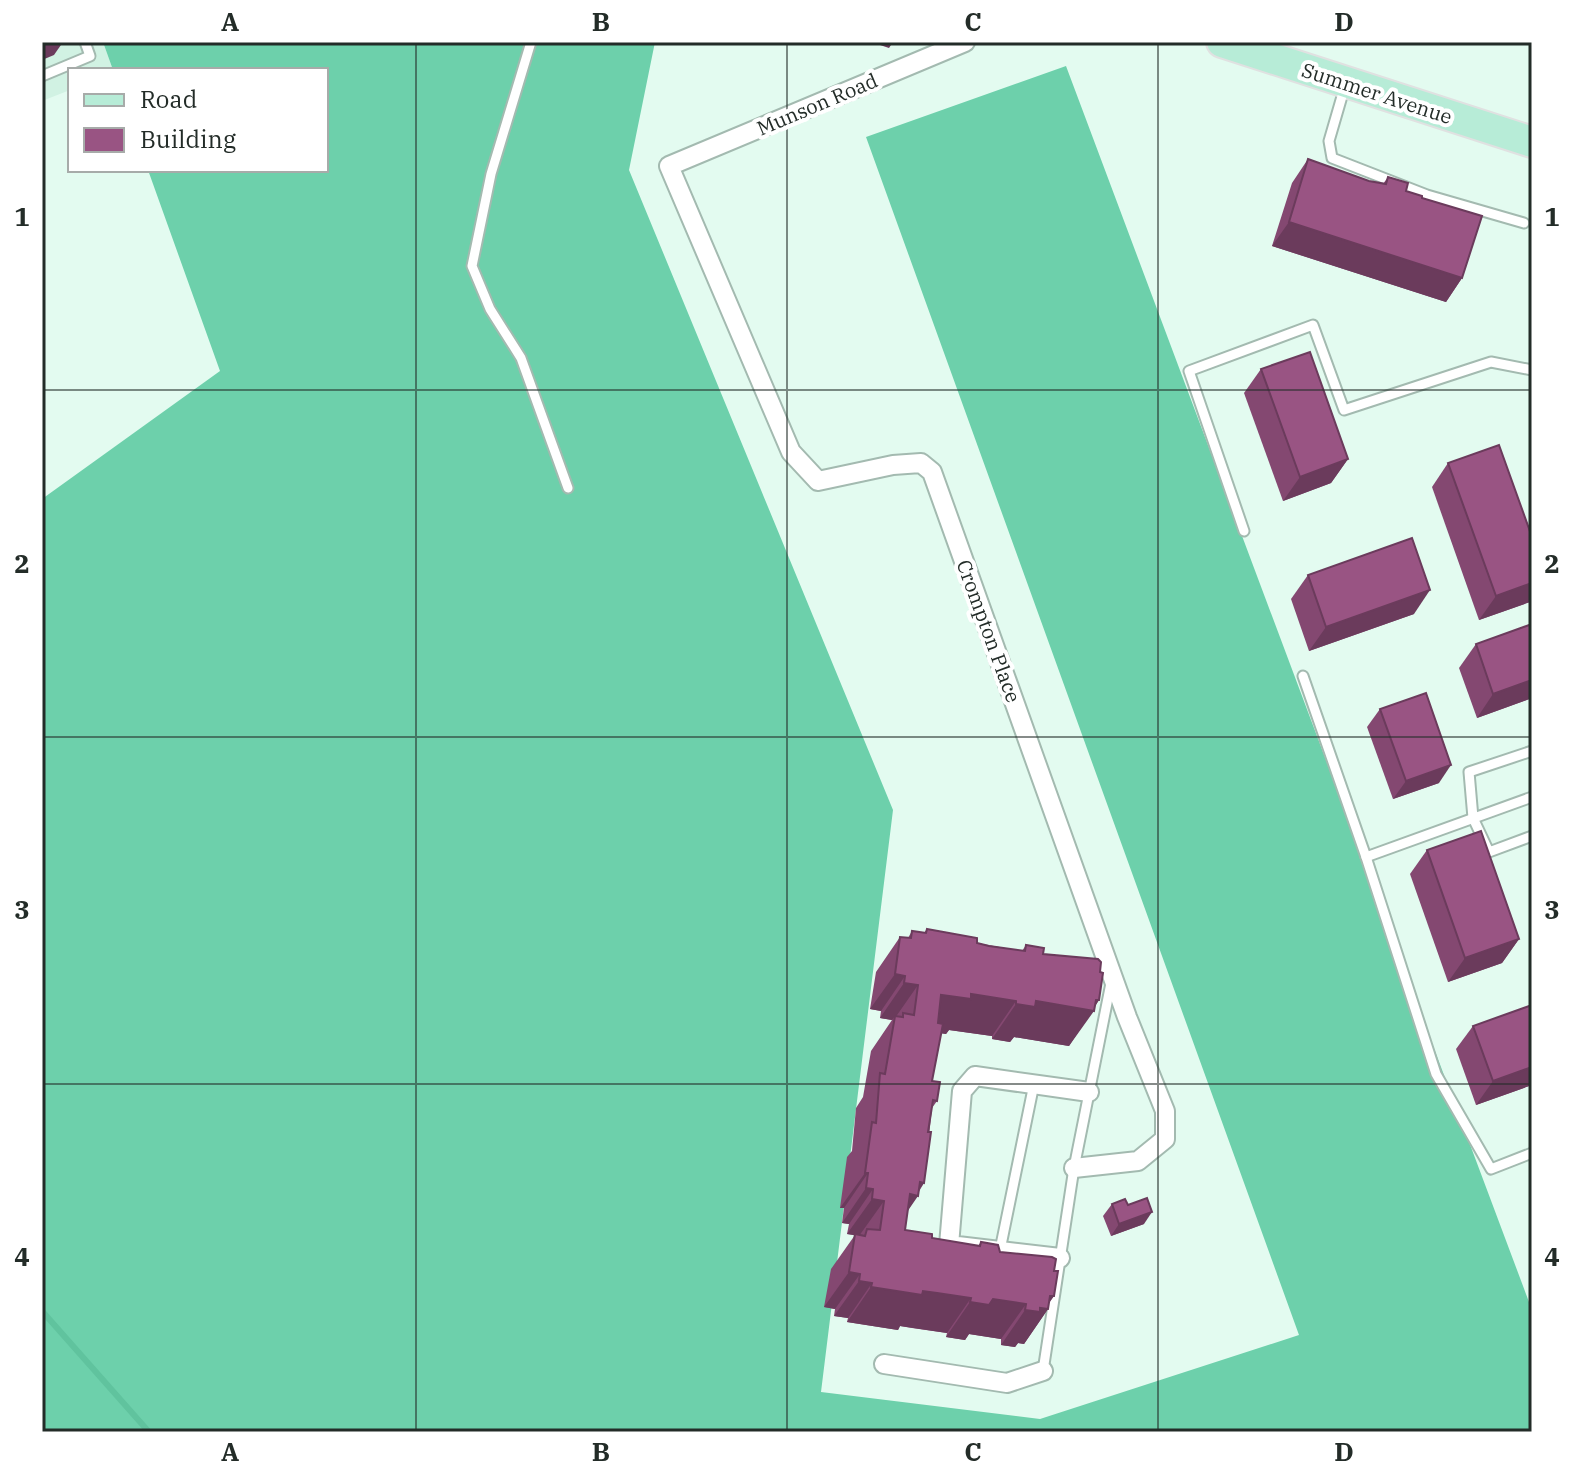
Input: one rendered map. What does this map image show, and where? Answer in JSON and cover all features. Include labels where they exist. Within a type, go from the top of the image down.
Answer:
[{"type":"main road","name":"Summer Avenue","points":[[1222,42],[1532,142]]},
{"type":"street","name":"Munson Road","points":[[669,166],[965,42]]},
{"type":"street","name":"Crompton Place","points":[[669,166],[791,452],[818,481],[893,465],[921,463],[932,472],[1112,975],[1165,1111],[1165,1139],[1138,1161],[1074,1168]]},
{"type":"street","points":[[1060,1258],[949,1245],[962,1091],[975,1076],[1089,1092]]},
{"type":"street","points":[[884,1364],[1007,1383],[1043,1371]]},
{"type":"lane","points":[[42,76],[90,56],[85,42]]},
{"type":"lane","points":[[531,42],[491,174],[472,266],[490,309],[521,358],[568,488]]},
{"type":"lane","points":[[1346,83],[1329,141],[1332,158],[1427,195],[1524,223]]},
{"type":"lane","points":[[1244,531],[1189,371],[1313,325],[1344,410],[1491,362],[1532,370]]},
{"type":"lane","points":[[1303,676],[1436,1074],[1491,1169],[1532,1153]]},
{"type":"lane","points":[[1532,751],[1469,772],[1473,818],[1489,852],[1532,836]]},
{"type":"lane","points":[[1366,857],[1532,797]]},
{"type":"lane","points":[[1043,1371],[1074,1168],[1112,975]]},
{"type":"lane","points":[[1000,1250],[1034,1084]]},
{"type":"shaded area","points":[[42,42],[103,42],[112,68],[68,68],[68,91],[42,101]]},
{"type":"green space","points":[[103,42],[655,42],[629,170],[893,810],[821,1392],[1040,1419],[1299,1335],[866,137],[1066,66],[1532,1310],[1532,1432],[42,1432],[42,499],[220,371],[149,172],[328,172],[328,68],[112,68]]},
{"type":"building","points":[[1308,159],[1369,181],[1386,184],[1388,177],[1408,183],[1406,191],[1482,216],[1462,278],[1289,222]]},
{"type":"building","points":[[1310,352],[1348,459],[1300,477],[1261,369]]},
{"type":"building","points":[[1499,445],[1532,537],[1532,583],[1496,596],[1448,463]]},
{"type":"building","points":[[1412,538],[1430,590],[1326,627],[1308,575]]},
{"type":"building","points":[[1532,624],[1532,680],[1493,694],[1476,644]]},
{"type":"building","points":[[1426,693],[1451,765],[1406,781],[1380,709]]},
{"type":"building","points":[[1481,831],[1519,939],[1465,958],[1427,850]]},
{"type":"building","points":[[927,929],[977,938],[977,943],[989,946],[1025,951],[1026,945],[1044,948],[1043,954],[1098,959],[1101,962],[1100,972],[1103,973],[1094,1011],[1036,1001],[1035,1007],[971,994],[971,999],[941,995],[938,1023],[943,1024],[932,1081],[940,1082],[937,1101],[933,1100],[924,1183],[920,1182],[918,1196],[910,1194],[905,1230],[980,1246],[981,1242],[998,1245],[1000,1252],[1056,1259],[1054,1271],[1058,1271],[1054,1296],[1050,1296],[1048,1309],[1040,1308],[1040,1312],[1025,1310],[1026,1304],[993,1299],[989,1305],[970,1302],[971,1298],[871,1287],[872,1283],[859,1281],[860,1274],[849,1272],[855,1234],[865,1236],[867,1229],[880,1230],[884,1201],[872,1199],[873,1189],[866,1188],[872,1122],[876,1123],[880,1073],[885,1074],[895,1016],[903,1017],[903,1013],[914,1015],[918,985],[904,983],[905,976],[895,974],[900,937],[911,938],[912,931],[926,933]]},
{"type":"building","points":[[1532,1005],[1532,1067],[1493,1081],[1473,1026]]},
{"type":"building","points":[[1147,1198],[1152,1212],[1119,1224],[1112,1204],[1125,1199],[1128,1205]]},
{"type":"waterway","points":[[42,1311],[149,1432]]}]
